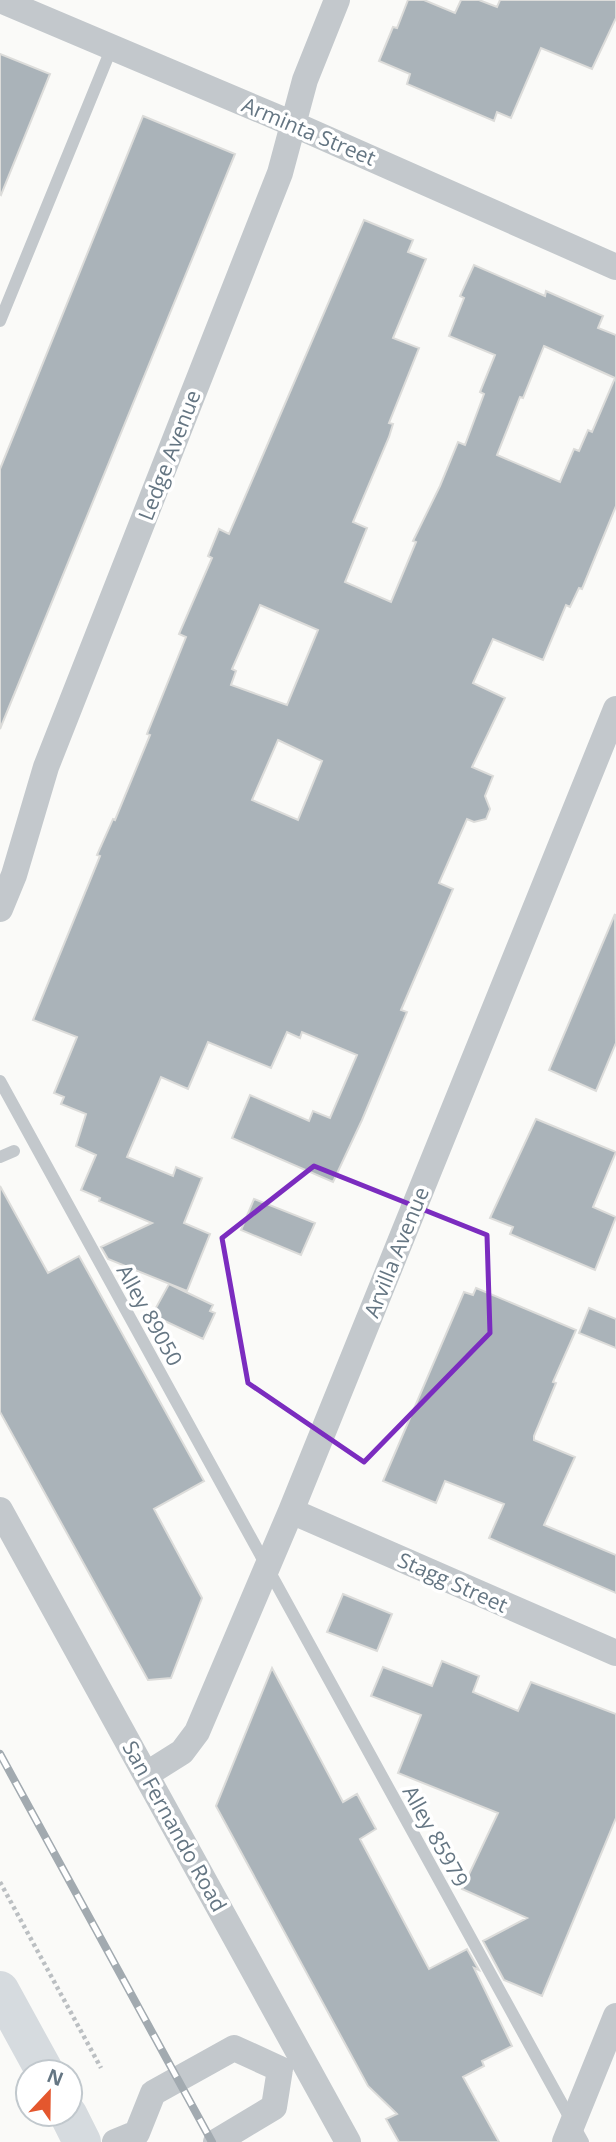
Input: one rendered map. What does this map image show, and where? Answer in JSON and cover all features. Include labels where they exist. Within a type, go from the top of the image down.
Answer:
[{"type":"main road","points":[[0,1990],[37,2058]]},
{"type":"street","name":"Arminta Street","points":[[0,0],[293,124],[616,267]]},
{"type":"street","name":"Ledge Avenue","points":[[0,909],[14,874],[46,767],[280,173],[305,80],[337,0]]},
{"type":"street","name":"Arvilla Avenue","points":[[147,1774],[182,1752],[198,1732],[291,1511],[616,709]]},
{"type":"street","name":"San Fernando Road","points":[[0,1510],[147,1774],[291,2063],[348,2142]]},
{"type":"street","name":"Stagg Street","points":[[291,1511],[616,1653]]},
{"type":"street","points":[[573,2136],[616,2016]]},
{"type":"street","points":[[135,2139],[153,2093],[234,2048],[291,2063],[274,2107],[216,2142]]},
{"type":"lane","points":[[0,321],[111,47]]},
{"type":"lane","name":"Alley 89050","points":[[0,1081],[267,1568]]},
{"type":"lane","points":[[0,1157],[14,1151]]},
{"type":"lane","name":"Alley 85979","points":[[267,1568],[573,2136]]},
{"type":"path","points":[[0,1882],[101,2068]]},
{"type":"highlighted area","points":[[314,1166],[487,1235],[490,1333],[364,1462],[248,1383],[222,1238]]},
{"type":"building","points":[[408,0],[424,0],[455,13],[461,0],[479,0],[497,7],[500,0],[616,0],[616,18],[592,69],[541,48],[511,118],[497,112],[494,121],[407,84],[410,74],[379,61]]},
{"type":"building","points":[[0,54],[50,74],[1,195],[0,194]]},
{"type":"building","points":[[143,116],[235,154],[0,729],[0,469]]},
{"type":"building","points":[[364,220],[413,240],[408,252],[426,259],[393,338],[419,348],[389,423],[393,424],[389,437],[353,522],[367,528],[345,582],[391,602],[416,542],[413,541],[458,442],[465,445],[484,394],[480,392],[495,355],[449,336],[464,298],[460,296],[474,265],[545,296],[546,291],[603,316],[598,328],[616,335],[616,506],[582,589],[579,588],[570,607],[566,605],[543,660],[493,639],[473,683],[505,698],[472,767],[493,776],[485,796],[490,809],[486,819],[474,822],[467,819],[439,883],[453,889],[401,1010],[407,1012],[333,1182],[232,1138],[250,1095],[309,1121],[313,1111],[330,1118],[357,1055],[302,1032],[300,1038],[287,1032],[271,1068],[208,1042],[188,1089],[161,1077],[127,1157],[173,1176],[176,1167],[202,1178],[184,1223],[210,1234],[187,1291],[108,1259],[101,1247],[152,1223],[99,1201],[100,1198],[81,1190],[96,1155],[76,1146],[86,1114],[61,1104],[64,1097],[54,1093],[77,1037],[33,1020],[100,856],[97,855],[113,819],[115,820],[150,735],[147,734],[186,637],[179,634],[212,558],[208,556],[219,529],[229,534]],"holes":[[[544,346],[615,378],[592,432],[588,430],[579,451],[574,449],[560,482],[497,455]],[[260,605],[318,630],[287,705],[231,685],[236,671],[232,669]],[[278,740],[322,761],[298,820],[252,800]]]},
{"type":"building","points":[[615,914],[616,1043],[596,1091],[549,1070]]},
{"type":"building","points":[[536,1119],[616,1152],[593,1207],[616,1217],[595,1270],[510,1234],[513,1227],[490,1218]]},
{"type":"building","points":[[0,1186],[48,1273],[79,1256],[204,1481],[154,1509],[202,1598],[171,1678],[148,1680],[0,1412]]},
{"type":"building","points":[[254,1199],[315,1223],[301,1255],[241,1230]]},
{"type":"building","points":[[169,1284],[213,1305],[210,1311],[215,1313],[203,1339],[152,1315]]},
{"type":"building","points":[[476,1288],[576,1330],[553,1382],[556,1383],[534,1436],[534,1440],[575,1457],[544,1525],[616,1555],[616,1593],[489,1538],[504,1504],[445,1481],[436,1503],[383,1481],[464,1292],[473,1295]]},
{"type":"building","points":[[589,1308],[616,1319],[616,1348],[579,1333]]},
{"type":"building","points":[[343,1594],[392,1614],[377,1651],[327,1632]]},
{"type":"building","points":[[442,1661],[479,1676],[473,1692],[518,1711],[531,1682],[616,1714],[616,1818],[542,1996],[504,1980],[483,1941],[527,1918],[462,1889],[498,1813],[398,1773],[421,1715],[371,1696],[383,1667],[432,1686]]},
{"type":"building","points":[[272,1668],[343,1802],[357,1794],[376,1829],[360,1839],[429,1969],[467,1949],[479,1970],[474,1968],[512,2046],[482,2061],[484,2066],[463,2077],[499,2142],[399,2142],[386,2119],[397,2114],[368,2086],[216,1806]]},
{"type":"railway","points":[[0,1754],[212,2142]]}]
